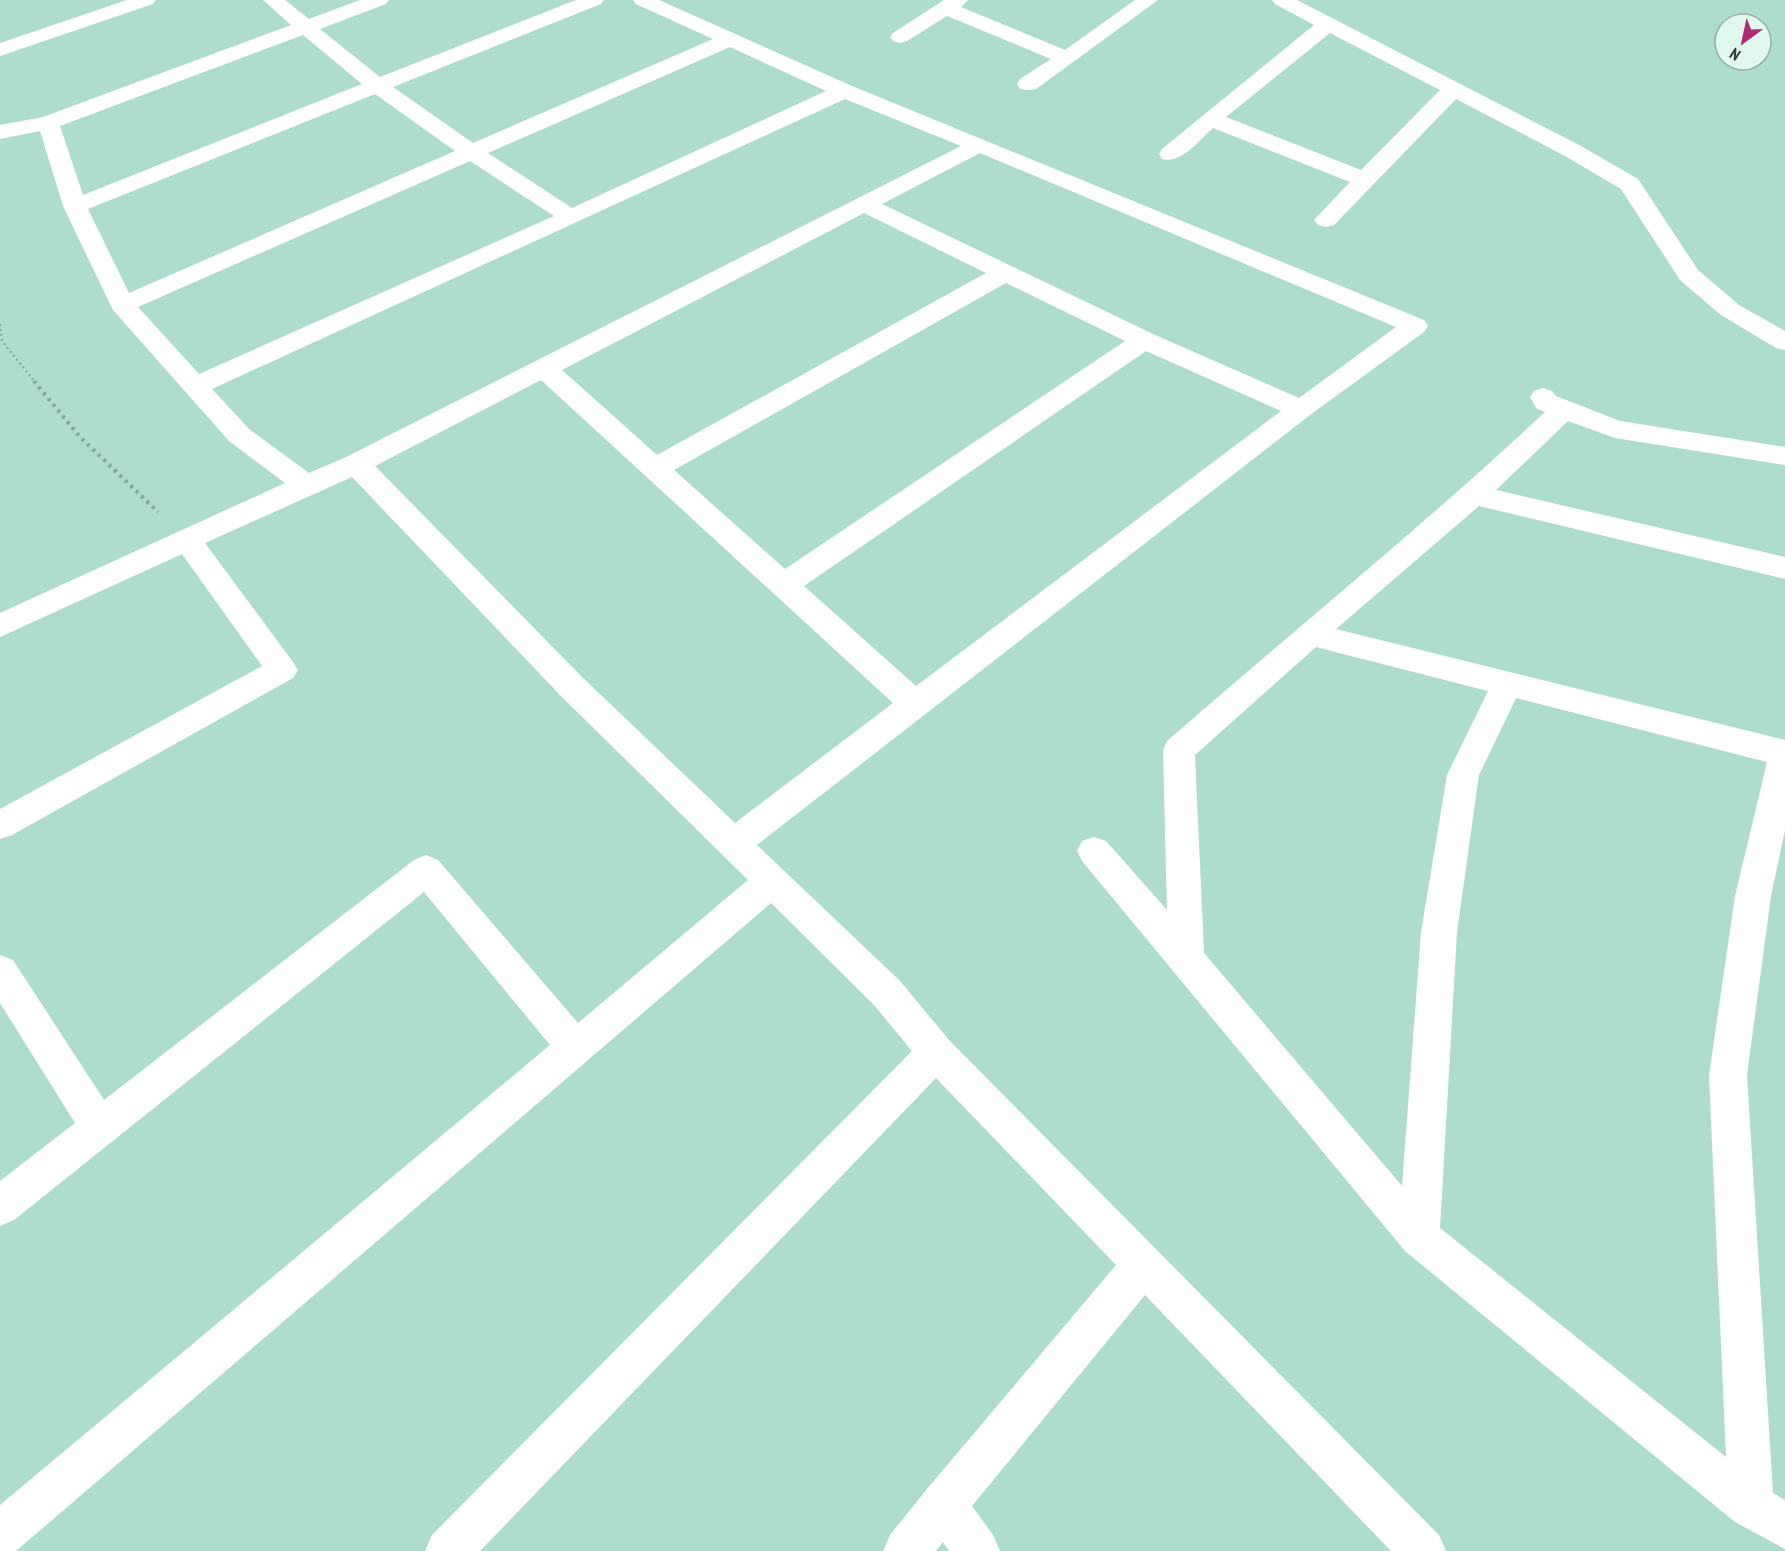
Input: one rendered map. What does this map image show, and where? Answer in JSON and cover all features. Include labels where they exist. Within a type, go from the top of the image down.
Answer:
[{"type":"street","points":[[0,50],[146,0]]},
{"type":"street","points":[[273,0],[376,86],[469,151],[571,217]]},
{"type":"street","points":[[0,132],[48,123],[379,0]]},
{"type":"street","points":[[75,206],[594,0]]},
{"type":"street","points":[[643,0],[844,91],[1415,326],[1301,409],[734,843]]},
{"type":"street","points":[[1028,84],[1148,0]]},
{"type":"street","points":[[1282,0],[1573,151],[1630,184],[1689,275],[1730,310],[1785,342]]},
{"type":"street","points":[[900,37],[951,4],[1067,58]]},
{"type":"street","points":[[1170,154],[1328,24]]},
{"type":"street","points":[[122,305],[469,151],[728,40]]},
{"type":"street","points":[[1326,220],[1453,89]]},
{"type":"street","points":[[195,386],[844,91]]},
{"type":"street","points":[[1210,119],[1366,180]]},
{"type":"street","points":[[48,123],[75,206],[122,305],[239,435],[306,485]]},
{"type":"street","points":[[0,626],[356,464],[979,145]]},
{"type":"street","points":[[863,204],[1144,340],[1301,409]]},
{"type":"street","points":[[654,468],[1005,273]]},
{"type":"street","points":[[784,585],[1144,340]]},
{"type":"street","points":[[544,368],[916,705]]},
{"type":"street","points":[[1186,958],[1179,750],[1310,634],[1474,495],[1553,403],[1615,429],[1785,456]]},
{"type":"street","points":[[356,464],[571,686],[887,993],[936,1052],[1423,1551]]},
{"type":"street","points":[[1474,495],[1785,568]]},
{"type":"street","points":[[0,825],[282,670],[187,540]]},
{"type":"street","points":[[1310,634],[1785,754],[1754,896],[1728,1075],[1751,1506]]},
{"type":"street","points":[[1419,1237],[1439,932],[1463,775],[1507,684]]},
{"type":"street","points":[[1094,851],[1419,1237],[1751,1506],[1785,1526]]},
{"type":"street","points":[[0,1206],[426,870],[575,1047]]},
{"type":"street","points":[[0,1535],[772,881]]},
{"type":"street","points":[[0,971],[100,1128]]},
{"type":"street","points":[[448,1551],[936,1052]]},
{"type":"street","points":[[906,1551],[1143,1265]]},
{"type":"street","points":[[943,1505],[977,1551]]},
{"type":"path","points":[[0,324],[2,341],[79,436],[187,540]]}]
